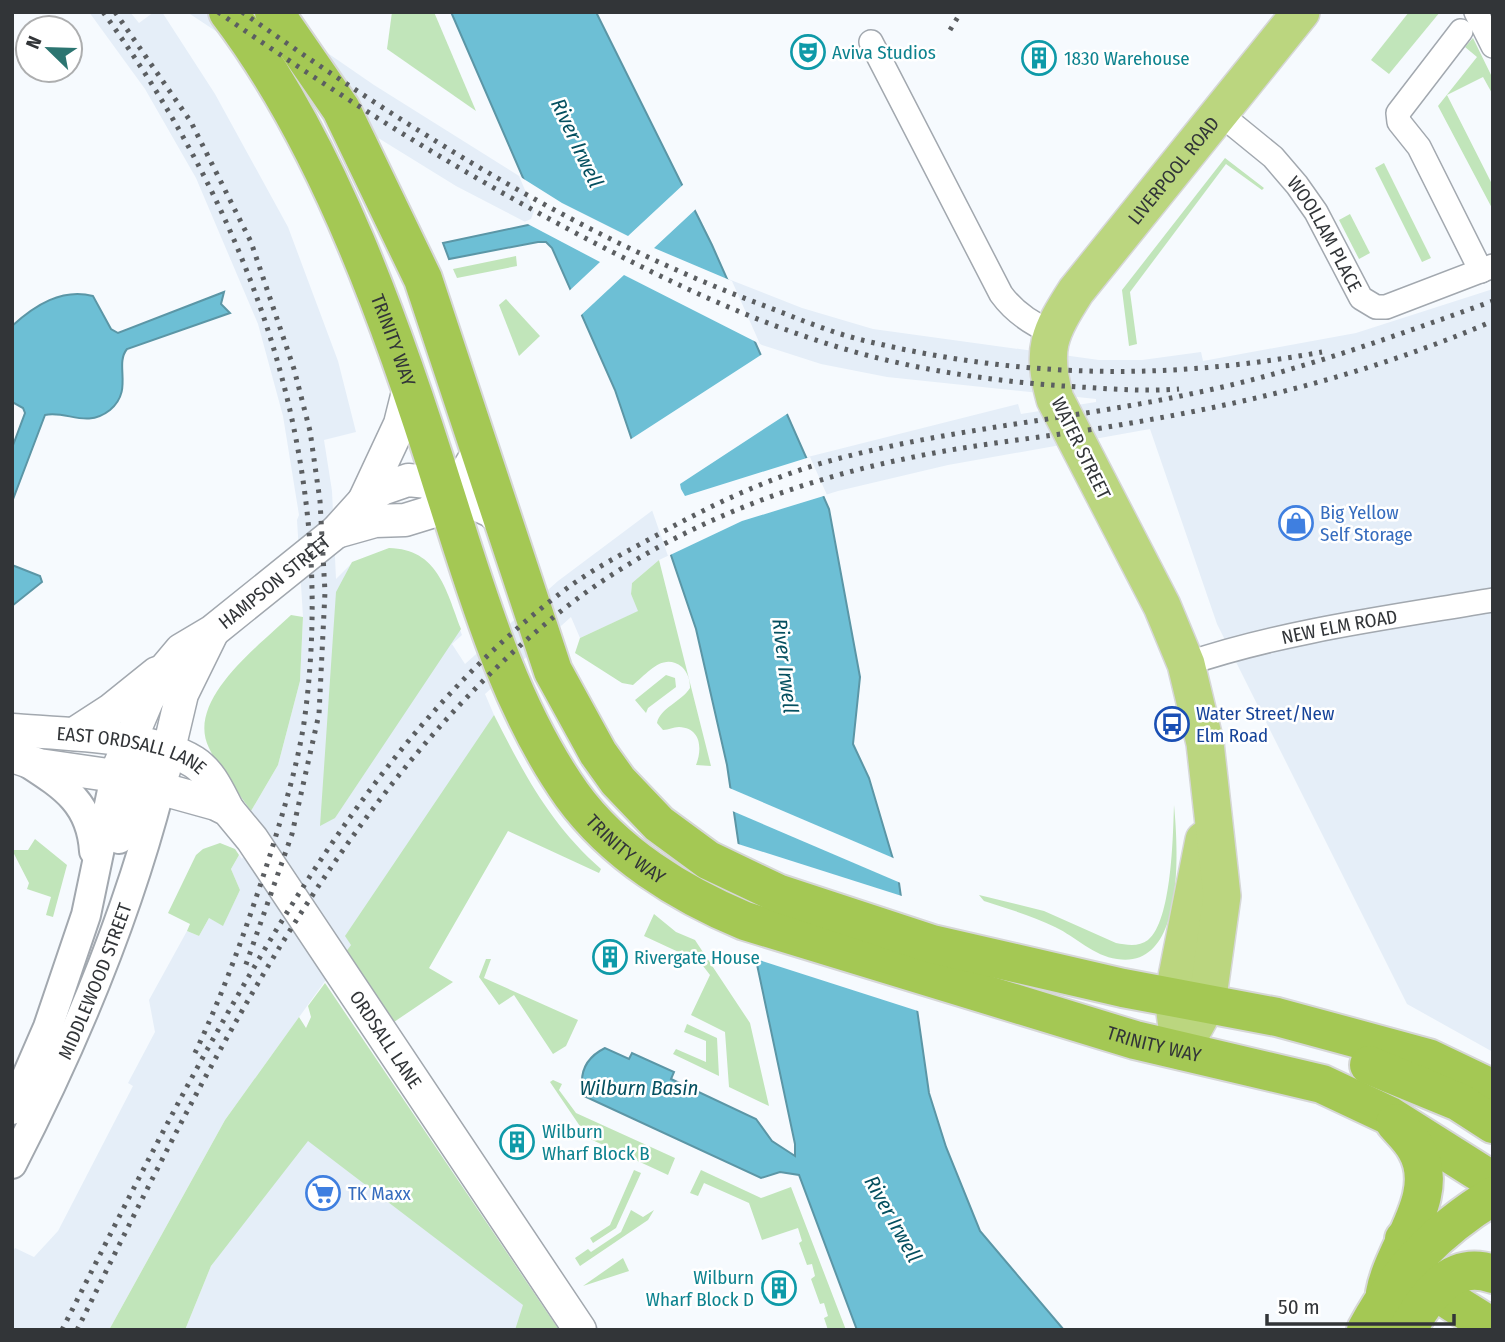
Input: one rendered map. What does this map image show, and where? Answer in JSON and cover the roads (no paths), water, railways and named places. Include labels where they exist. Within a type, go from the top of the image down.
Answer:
[{"type":"highway","name":"TRINITY WAY","points":[[228,12],[258,52],[350,230],[409,388],[445,492],[464,558],[520,705],[552,763],[598,826],[687,895],[745,921],[993,979],[1190,1001],[1277,1017],[1428,1058],[1493,1089]]},
{"type":"highway","name":"TRINITY WAY","points":[[274,12],[341,110],[394,214],[433,305],[543,645],[583,729],[638,804],[685,845],[708,860],[777,893],[932,944],[993,979],[1181,1051],[1322,1084],[1390,1116],[1493,1181]]},
{"type":"highway","points":[[1316,1028],[1365,1063],[1459,1102],[1493,1124]]},
{"type":"highway","points":[[1390,1116],[1417,1150],[1426,1180],[1408,1249],[1435,1290],[1446,1301],[1493,1328]]},
{"type":"highway","points":[[1366,1330],[1385,1293],[1390,1269],[1408,1249],[1493,1196]]},
{"type":"highway","points":[[1407,1330],[1435,1290],[1456,1273],[1481,1271],[1493,1275]]},
{"type":"main road","name":"LIVERPOOL ROAD","points":[[1051,332],[1076,292],[1301,12]]},
{"type":"main road","name":"WATER STREET","points":[[1051,332],[1049,377],[1055,399],[1162,606],[1186,664],[1205,743],[1210,808],[1222,897],[1190,1001],[1181,1051]]},
{"type":"main road","points":[[364,501],[400,424],[409,388]]},
{"type":"main road","name":"HAMPSON STREET","points":[[336,532],[375,521],[405,520],[431,512],[445,492],[466,473],[480,449]]},
{"type":"main road","name":"HAMPSON STREET","points":[[137,782],[129,742],[147,701],[171,662],[181,650],[213,631],[336,532],[364,501],[382,489],[408,480],[428,482],[491,511],[504,523]]},
{"type":"main road","points":[[405,520],[431,529],[464,558]]},
{"type":"main road","name":"HAMPSON STREET","points":[[137,782],[169,751],[181,694],[213,631]]},
{"type":"main road","points":[[74,734],[111,710],[171,662]]},
{"type":"main road","name":"EAST ORDSALL LANE","points":[[12,730],[74,734],[169,751],[194,762],[214,782],[228,810]]},
{"type":"main road","name":"EAST ORDSALL LANE","points":[[19,758],[137,782]]},
{"type":"main road","points":[[137,782],[228,810]]},
{"type":"main road","name":"ORDSALL LANE","points":[[228,810],[253,839],[580,1330]]},
{"type":"street","points":[[1476,12],[1493,46]]},
{"type":"street","name":"WOOLLAM PLACE","points":[[1219,113],[1273,158],[1291,178],[1315,212],[1355,291],[1368,303],[1386,307],[1487,269],[1419,147],[1399,122],[1402,105],[1461,31]]},
{"type":"street","points":[[871,42],[1001,294],[1010,307],[1030,322],[1051,332]]},
{"type":"street","name":"NEW ELM ROAD","points":[[1186,664],[1212,655],[1361,623],[1493,600]]},
{"type":"street","points":[[19,758],[58,783],[85,814],[93,827],[95,868]]},
{"type":"street","points":[[86,915],[101,891],[137,782]]},
{"type":"street","name":"MIDDLEWOOD STREET","points":[[12,1164],[19,1134],[88,1005],[132,889],[150,830],[137,782]]},
{"type":"street","name":"MIDDLEWOOD STREET","points":[[12,1110],[48,1027],[86,915],[95,868],[137,782]]},
{"type":"street","points":[[150,830],[165,813],[196,799]]},
{"type":"water","points":[[451,12],[596,12],[712,245],[829,509],[860,677],[853,744],[869,778],[898,876],[929,1093],[946,1147],[980,1231],[1064,1330],[857,1330],[799,1175],[780,1172],[761,1178],[584,1096],[583,1074],[592,1057],[605,1048],[629,1059],[632,1053],[674,1072],[671,1079],[756,1119],[772,1141],[795,1156],[795,1144],[755,955],[727,765],[696,629],[615,390],[552,248],[546,242],[449,259],[443,243],[528,225],[534,222],[537,210]]},
{"type":"water","points":[[224,292],[221,304],[230,313],[127,349],[122,362],[121,394],[110,410],[85,419],[45,415],[12,502],[12,448],[25,413],[23,408],[12,402],[12,326],[30,311],[50,300],[82,294],[93,296],[111,329],[118,333]]},
{"type":"water","points":[[12,565],[40,576],[42,582],[12,606]]},
{"type":"railway","points":[[103,12],[156,92],[203,174],[242,260],[274,348],[296,439],[309,532],[312,627],[304,723],[298,756],[271,852],[245,929],[194,1055]]},
{"type":"railway","points":[[115,12],[191,122],[251,242],[294,369],[310,431],[320,501],[325,592],[319,714],[292,834],[244,970]]},
{"type":"railway","points":[[218,12],[353,103],[492,187],[644,268],[759,320],[849,350],[940,371],[1063,386],[1136,390],[1179,389]]},
{"type":"railway","points":[[242,12],[427,136],[555,210],[689,275],[835,332],[920,353],[978,362],[1092,371],[1206,368],[1322,352]]},
{"type":"railway","points":[[950,30],[961,12]]},
{"type":"railway","points":[[62,1330],[215,1036],[271,939],[341,830],[380,777],[464,679],[511,634],[573,584],[609,561],[701,512],[766,483],[833,460],[923,440],[1150,402],[1271,375],[1493,301]]},
{"type":"railway","points":[[77,1330],[174,1136],[227,1038],[284,941],[345,847],[412,759],[485,679],[565,608],[642,556],[683,534],[726,514],[814,482],[931,453],[1125,424],[1267,395],[1358,371],[1493,321]]},
{"type":"place","name":"Aviva Studios","points":[[808,52]]},
{"type":"place","name":"1830 Warehouse","points":[[1039,58]]},
{"type":"place","name":"Big Yellow Self Storage","points":[[1296,523]]},
{"type":"place","name":"Water Street/New Elm Road","points":[[1172,724]]},
{"type":"place","name":"Rivergate House","points":[[610,957]]},
{"type":"place","name":"Wilburn Wharf Block B","points":[[517,1142]]},
{"type":"place","name":"TK Maxx","points":[[323,1193]]},
{"type":"place","name":"Wilburn Wharf Block D","points":[[779,1288]]},
{"type":"water label","name":"River Irwell","points":[[577,143]]},
{"type":"water label","name":"River Irwell","points":[[785,666]]},
{"type":"water label","name":"Wilburn Basin","points":[[639,1088]]},
{"type":"water label","name":"River Irwell","points":[[893,1219]]}]
